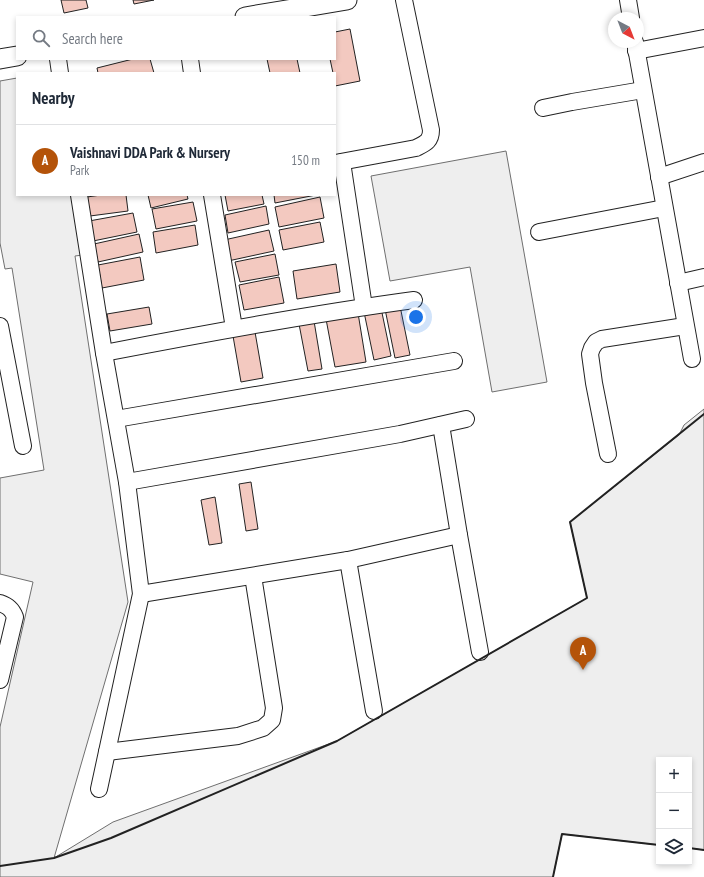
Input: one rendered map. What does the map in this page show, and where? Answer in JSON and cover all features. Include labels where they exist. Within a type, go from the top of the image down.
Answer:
[{"type":"street","points":[[251,16],[347,0]]},
{"type":"street","points":[[364,307],[339,162],[416,148],[425,144],[431,137],[431,130],[404,0]]},
{"type":"street","points":[[628,0],[630,12]]},
{"type":"street","points":[[644,46],[704,38]]},
{"type":"street","points":[[635,48],[692,359]]},
{"type":"street","points":[[0,59],[16,56]]},
{"type":"street","points":[[58,60],[60,72]]},
{"type":"street","points":[[190,60],[192,72]]},
{"type":"street","points":[[544,108],[642,90]]},
{"type":"street","points":[[659,176],[704,162]]},
{"type":"street","points":[[79,196],[104,353],[127,482],[141,594],[99,789]]},
{"type":"street","points":[[212,196],[234,328]]},
{"type":"street","points":[[539,232],[664,208]]},
{"type":"street","points":[[678,283],[704,277]]},
{"type":"street","points":[[104,353],[234,328],[414,300]]},
{"type":"street","points":[[0,326],[23,446]]},
{"type":"street","points":[[608,454],[594,383],[590,354],[592,348],[596,342],[602,339],[686,326]]},
{"type":"street","points":[[116,419],[454,361]]},
{"type":"street","points":[[127,482],[400,434],[466,419]]},
{"type":"street","points":[[441,424],[480,652]]},
{"type":"street","points":[[141,594],[348,560],[459,535]]},
{"type":"street","points":[[348,560],[374,711]]},
{"type":"street","points":[[107,752],[238,736],[263,728],[272,720],[274,708],[253,576]]},
{"type":"street","points":[[0,603],[12,611],[15,617],[0,680]]},
{"type":"shaded area","points":[[16,78],[16,196],[73,196],[83,255],[75,256],[128,602],[54,858],[113,822],[337,741],[587,598],[570,522],[679,435],[684,425],[704,409],[704,850],[692,848],[692,757],[656,757],[656,845],[562,834],[553,877],[0,877],[0,727],[33,582],[0,574],[0,478],[44,470],[12,268],[5,269],[0,243],[0,81]]},
{"type":"shaded area","points":[[506,151],[547,382],[492,392],[470,267],[390,281],[371,176]]},
{"type":"building","points":[[61,0],[86,0],[88,8],[64,13]]},
{"type":"building","points":[[133,0],[154,0],[134,4]]},
{"type":"building","points":[[350,29],[360,81],[336,86],[336,72],[333,72],[330,60],[336,60],[336,32]]},
{"type":"building","points":[[129,60],[150,60],[154,72],[98,72],[97,68]]},
{"type":"building","points":[[267,60],[297,60],[300,72],[270,72]]},
{"type":"building","points":[[126,196],[128,211],[90,216],[87,197]]},
{"type":"building","points":[[148,196],[187,196],[188,199],[151,208]]},
{"type":"building","points":[[225,196],[262,196],[264,204],[228,211]]},
{"type":"building","points":[[274,196],[311,196],[275,203]]},
{"type":"building","points":[[320,197],[324,218],[279,227],[275,207]]},
{"type":"building","points":[[193,202],[197,221],[156,229],[152,209]]},
{"type":"building","points":[[266,206],[269,224],[228,233],[225,215]]},
{"type":"building","points":[[133,213],[137,232],[93,241],[89,221]]},
{"type":"building","points":[[320,222],[324,242],[283,250],[279,230]]},
{"type":"building","points":[[195,225],[198,245],[156,253],[153,232]]},
{"type":"building","points":[[269,230],[274,251],[228,261],[224,240]]},
{"type":"building","points":[[139,234],[143,252],[98,262],[94,244]]},
{"type":"building","points":[[275,254],[279,275],[240,282],[235,262]]},
{"type":"building","points":[[140,257],[144,280],[102,288],[98,265]]},
{"type":"building","points":[[336,264],[340,292],[297,299],[293,271]]},
{"type":"building","points":[[279,277],[284,303],[244,310],[239,285]]},
{"type":"building","points":[[400,306],[410,355],[395,358],[385,309]]},
{"type":"building","points":[[149,307],[152,324],[110,331],[107,314]]},
{"type":"building","points":[[381,308],[391,356],[374,360],[364,312]]},
{"type":"building","points":[[358,313],[366,362],[335,367],[326,319]]},
{"type":"building","points":[[314,321],[322,369],[308,371],[299,324]]},
{"type":"building","points":[[255,332],[263,378],[241,382],[233,336]]},
{"type":"building","points":[[251,482],[258,529],[246,531],[239,484]]},
{"type":"building","points":[[215,497],[222,543],[209,545],[201,500]]},
{"type":"wall","points":[[0,866],[54,858],[111,838],[337,741],[587,598],[570,522],[704,414]]},
{"type":"wall","points":[[553,877],[562,834],[656,845]]},
{"type":"wall","points":[[692,848],[704,850]]},
{"type":"place","name":"Vaishnavi DDA Park & Nursery","points":[[583,670]]}]
